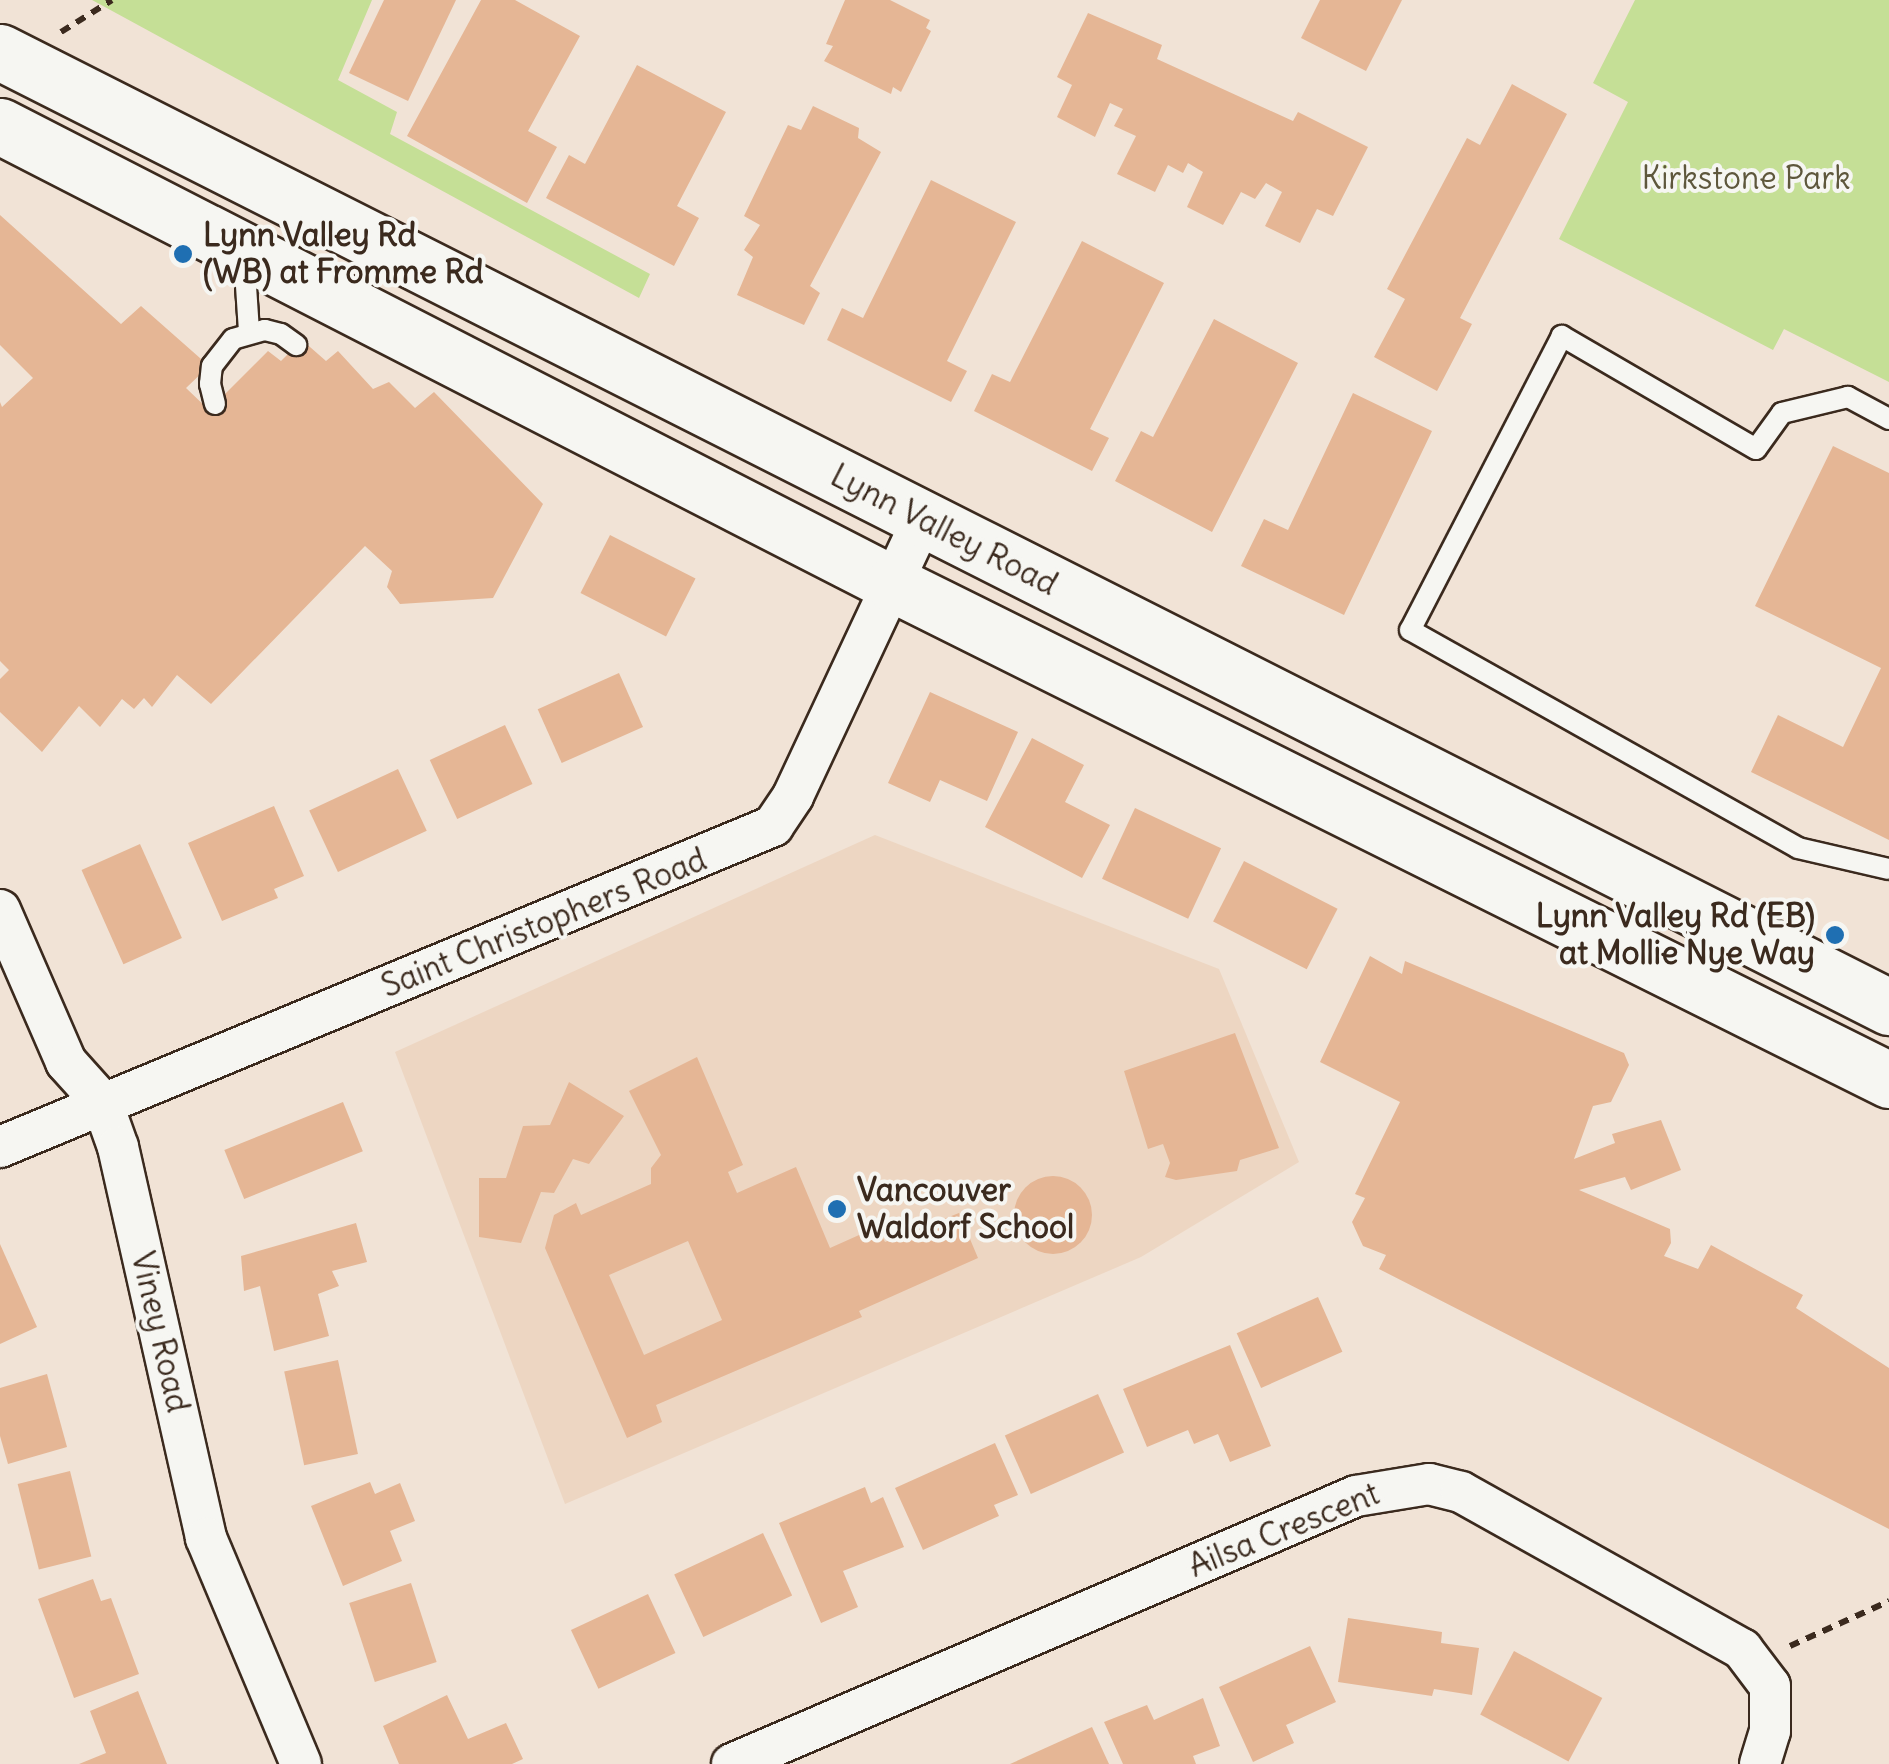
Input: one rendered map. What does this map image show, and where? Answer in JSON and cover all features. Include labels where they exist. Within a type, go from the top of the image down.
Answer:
[{"type":"main road","name":"Lynn Valley Road","points":[[0,52],[1889,1007]]},
{"type":"main road","points":[[0,126],[893,584],[1889,1080]]},
{"type":"street","name":"Saint Christophers Road","points":[[0,1147],[773,826],[793,796],[922,520]]},
{"type":"street","name":"Viney Road","points":[[0,910],[66,1062],[102,1102],[118,1147],[206,1538],[301,1764]]},
{"type":"street","name":"Ailsa Crescent","points":[[732,1764],[1356,1496],[1390,1487],[1429,1484],[1460,1492],[1742,1649],[1753,1664]]},
{"type":"street","points":[[1753,1664],[1770,1686],[1765,1748]]},
{"type":"lane","points":[[243,254],[250,331]]},
{"type":"lane","points":[[215,404],[210,384],[212,366],[220,350],[250,331],[282,334],[296,345]]},
{"type":"lane","points":[[1889,418],[1848,397],[1782,413],[1756,449],[1562,336],[1410,630],[1798,848],[1889,869]]},
{"type":"path","points":[[60,32],[112,0]]},
{"type":"path","points":[[1753,1664],[1889,1601]]},
{"type":"shaded area","name":"Vancouver Waldorf School","points":[[875,835],[1219,969],[1299,1162],[1141,1257],[565,1504],[395,1052]]},
{"type":"green space","points":[[92,0],[372,0],[338,80],[397,112],[390,134],[650,274],[639,298]]},
{"type":"green space","name":"Kirkstone Park","points":[[1635,0],[1889,0],[1889,382],[1784,329],[1773,350],[1559,239],[1628,102],[1593,83]]},
{"type":"building","points":[[384,0],[456,0],[408,101],[349,73]]},
{"type":"building","points":[[481,0],[515,0],[580,36],[528,131],[557,147],[527,203],[407,136]]},
{"type":"building","points":[[845,0],[890,0],[930,20],[926,28],[931,31],[901,92],[893,87],[891,94],[824,61],[833,46],[826,44]]},
{"type":"building","points":[[1320,0],[1402,0],[1366,71],[1301,38]]},
{"type":"building","points":[[1088,13],[1162,45],[1157,59],[1293,121],[1298,112],[1368,147],[1333,216],[1317,209],[1300,243],[1265,226],[1282,192],[1266,183],[1255,199],[1241,192],[1223,225],[1187,207],[1203,172],[1188,163],[1183,173],[1168,165],[1155,192],[1117,174],[1136,136],[1114,126],[1123,109],[1110,103],[1095,137],[1057,117],[1072,85],[1057,77]]},
{"type":"building","points":[[637,65],[726,112],[677,206],[699,218],[674,266],[546,198],[569,155],[585,164]]},
{"type":"building","points":[[1512,84],[1567,114],[1460,318],[1472,324],[1437,391],[1374,357],[1405,299],[1387,289],[1467,138],[1480,145]]},
{"type":"building","points":[[813,106],[859,128],[858,138],[881,152],[810,286],[820,293],[804,325],[737,295],[753,257],[744,250],[760,225],[744,216],[788,125],[801,130]]},
{"type":"building","points":[[931,180],[1016,222],[947,361],[967,371],[951,402],[827,340],[842,308],[863,318]]},
{"type":"building","points":[[0,215],[121,324],[141,306],[209,366],[186,388],[209,410],[268,351],[281,361],[302,340],[326,361],[338,351],[373,389],[389,382],[415,408],[434,392],[543,504],[493,598],[400,604],[387,587],[392,571],[365,546],[211,704],[177,675],[152,707],[144,698],[134,709],[122,699],[100,727],[79,706],[42,752],[0,712],[0,679],[9,670],[0,661],[0,402],[2,407],[33,378],[0,345]]},
{"type":"building","points":[[1082,241],[1164,283],[1090,429],[1109,438],[1092,471],[974,411],[992,374],[1010,382]]},
{"type":"building","points":[[1214,319],[1298,363],[1212,532],[1115,481],[1141,431],[1153,437]]},
{"type":"building","points":[[1353,393],[1432,431],[1344,615],[1241,566],[1264,519],[1288,530]]},
{"type":"building","points":[[1833,446],[1889,473],[1889,840],[1751,772],[1778,715],[1843,747],[1881,668],[1755,606]]},
{"type":"building","points":[[610,535],[696,579],[666,636],[580,593]]},
{"type":"building","points":[[619,673],[643,727],[562,763],[538,709]]},
{"type":"building","points":[[930,692],[1018,732],[987,801],[940,780],[930,802],[888,783]]},
{"type":"building","points":[[505,725],[532,784],[457,819],[430,760]]},
{"type":"building","points":[[1032,738],[1084,765],[1065,802],[1110,825],[1082,878],[985,827]]},
{"type":"building","points":[[398,769],[427,831],[338,872],[309,810]]},
{"type":"building","points":[[274,806],[304,876],[274,889],[278,898],[222,921],[188,843]]},
{"type":"building","points":[[1135,808],[1221,848],[1188,919],[1102,879]]},
{"type":"building","points":[[140,844],[182,938],[123,964],[82,870]]},
{"type":"building","points":[[1244,861],[1338,909],[1307,969],[1213,922]]},
{"type":"building","points":[[1370,956],[1402,974],[1405,961],[1624,1053],[1629,1065],[1611,1102],[1593,1106],[1574,1159],[1615,1143],[1612,1134],[1661,1120],[1681,1170],[1631,1190],[1625,1177],[1579,1190],[1670,1229],[1671,1243],[1664,1256],[1698,1269],[1711,1245],[1803,1295],[1796,1308],[1889,1368],[1889,1529],[1379,1269],[1386,1255],[1363,1246],[1352,1222],[1365,1198],[1355,1194],[1400,1102],[1320,1062]]},
{"type":"building","points":[[1235,1033],[1279,1148],[1240,1160],[1237,1171],[1176,1180],[1165,1177],[1170,1163],[1163,1144],[1148,1149],[1124,1071]]},
{"type":"building","points":[[697,1057],[743,1165],[728,1172],[737,1193],[796,1167],[830,1248],[877,1227],[885,1242],[959,1213],[978,1258],[859,1311],[862,1317],[656,1405],[662,1422],[627,1438],[545,1248],[554,1215],[576,1203],[581,1215],[651,1184],[651,1168],[661,1155],[629,1091]],"holes":[[[688,1241],[722,1320],[644,1355],[609,1275]]]},
{"type":"building","points":[[569,1082],[624,1116],[589,1164],[573,1159],[554,1193],[541,1192],[521,1243],[479,1237],[479,1178],[506,1178],[523,1126],[550,1125]]},
{"type":"building","points":[[343,1102],[363,1151],[244,1199],[224,1150]]},
{"type":"building","points":[[1053,1176],[1068,1179],[1080,1188],[1089,1200],[1089,1230],[1080,1242],[1068,1251],[1053,1254],[1038,1251],[1026,1242],[1017,1230],[1014,1215],[1017,1200],[1026,1188],[1038,1179]]},
{"type":"building","points":[[356,1223],[367,1262],[332,1271],[339,1286],[318,1294],[329,1336],[274,1351],[260,1286],[244,1291],[241,1256]]},
{"type":"building","points":[[0,1244],[37,1327],[0,1344]]},
{"type":"building","points":[[1318,1297],[1342,1352],[1261,1388],[1237,1333]]},
{"type":"building","points":[[1230,1345],[1271,1446],[1230,1462],[1218,1434],[1194,1444],[1188,1430],[1147,1447],[1123,1389]]},
{"type":"building","points":[[338,1360],[358,1454],[304,1465],[284,1371]]},
{"type":"building","points":[[47,1374],[67,1447],[8,1464],[0,1436],[0,1388]]},
{"type":"building","points":[[1098,1394],[1124,1452],[1031,1494],[1005,1435]]},
{"type":"building","points":[[995,1443],[1018,1495],[994,1505],[999,1516],[923,1550],[895,1488]]},
{"type":"building","points":[[70,1471],[91,1556],[39,1569],[18,1484]]},
{"type":"building","points":[[370,1482],[375,1494],[400,1483],[415,1521],[390,1531],[402,1561],[343,1586],[311,1506]]},
{"type":"building","points":[[865,1487],[871,1503],[883,1497],[904,1547],[843,1571],[858,1607],[821,1623],[779,1523]]},
{"type":"building","points":[[763,1533],[792,1596],[703,1637],[674,1574]]},
{"type":"building","points":[[93,1579],[101,1601],[111,1598],[139,1674],[74,1698],[38,1599]]},
{"type":"building","points":[[411,1583],[437,1662],[375,1682],[349,1603]]},
{"type":"building","points":[[648,1594],[675,1653],[598,1689],[571,1630]]},
{"type":"building","points":[[1348,1618],[1442,1632],[1441,1643],[1479,1648],[1472,1695],[1434,1689],[1432,1696],[1338,1682]]},
{"type":"building","points":[[1310,1646],[1336,1702],[1286,1725],[1294,1743],[1253,1762],[1219,1687]]},
{"type":"building","points":[[1514,1651],[1602,1698],[1568,1762],[1480,1715]]},
{"type":"building","points":[[138,1691],[167,1764],[79,1764],[106,1753],[90,1711]]},
{"type":"building","points":[[447,1695],[468,1739],[506,1723],[523,1759],[512,1764],[399,1764],[383,1726]]},
{"type":"building","points":[[1203,1698],[1220,1746],[1193,1756],[1196,1764],[1123,1764],[1104,1722],[1147,1705],[1154,1720]]},
{"type":"building","points":[[1092,1727],[1109,1764],[1010,1764]]},
{"type":"place","name":"Lynn Valley Rd (WB) at Fromme Rd","points":[[183,254]]},
{"type":"place","name":"Lynn Valley Rd (EB) at Mollie Nye Way","points":[[1835,935]]},
{"type":"place","name":"Vancouver Waldorf School","points":[[837,1209]]}]
